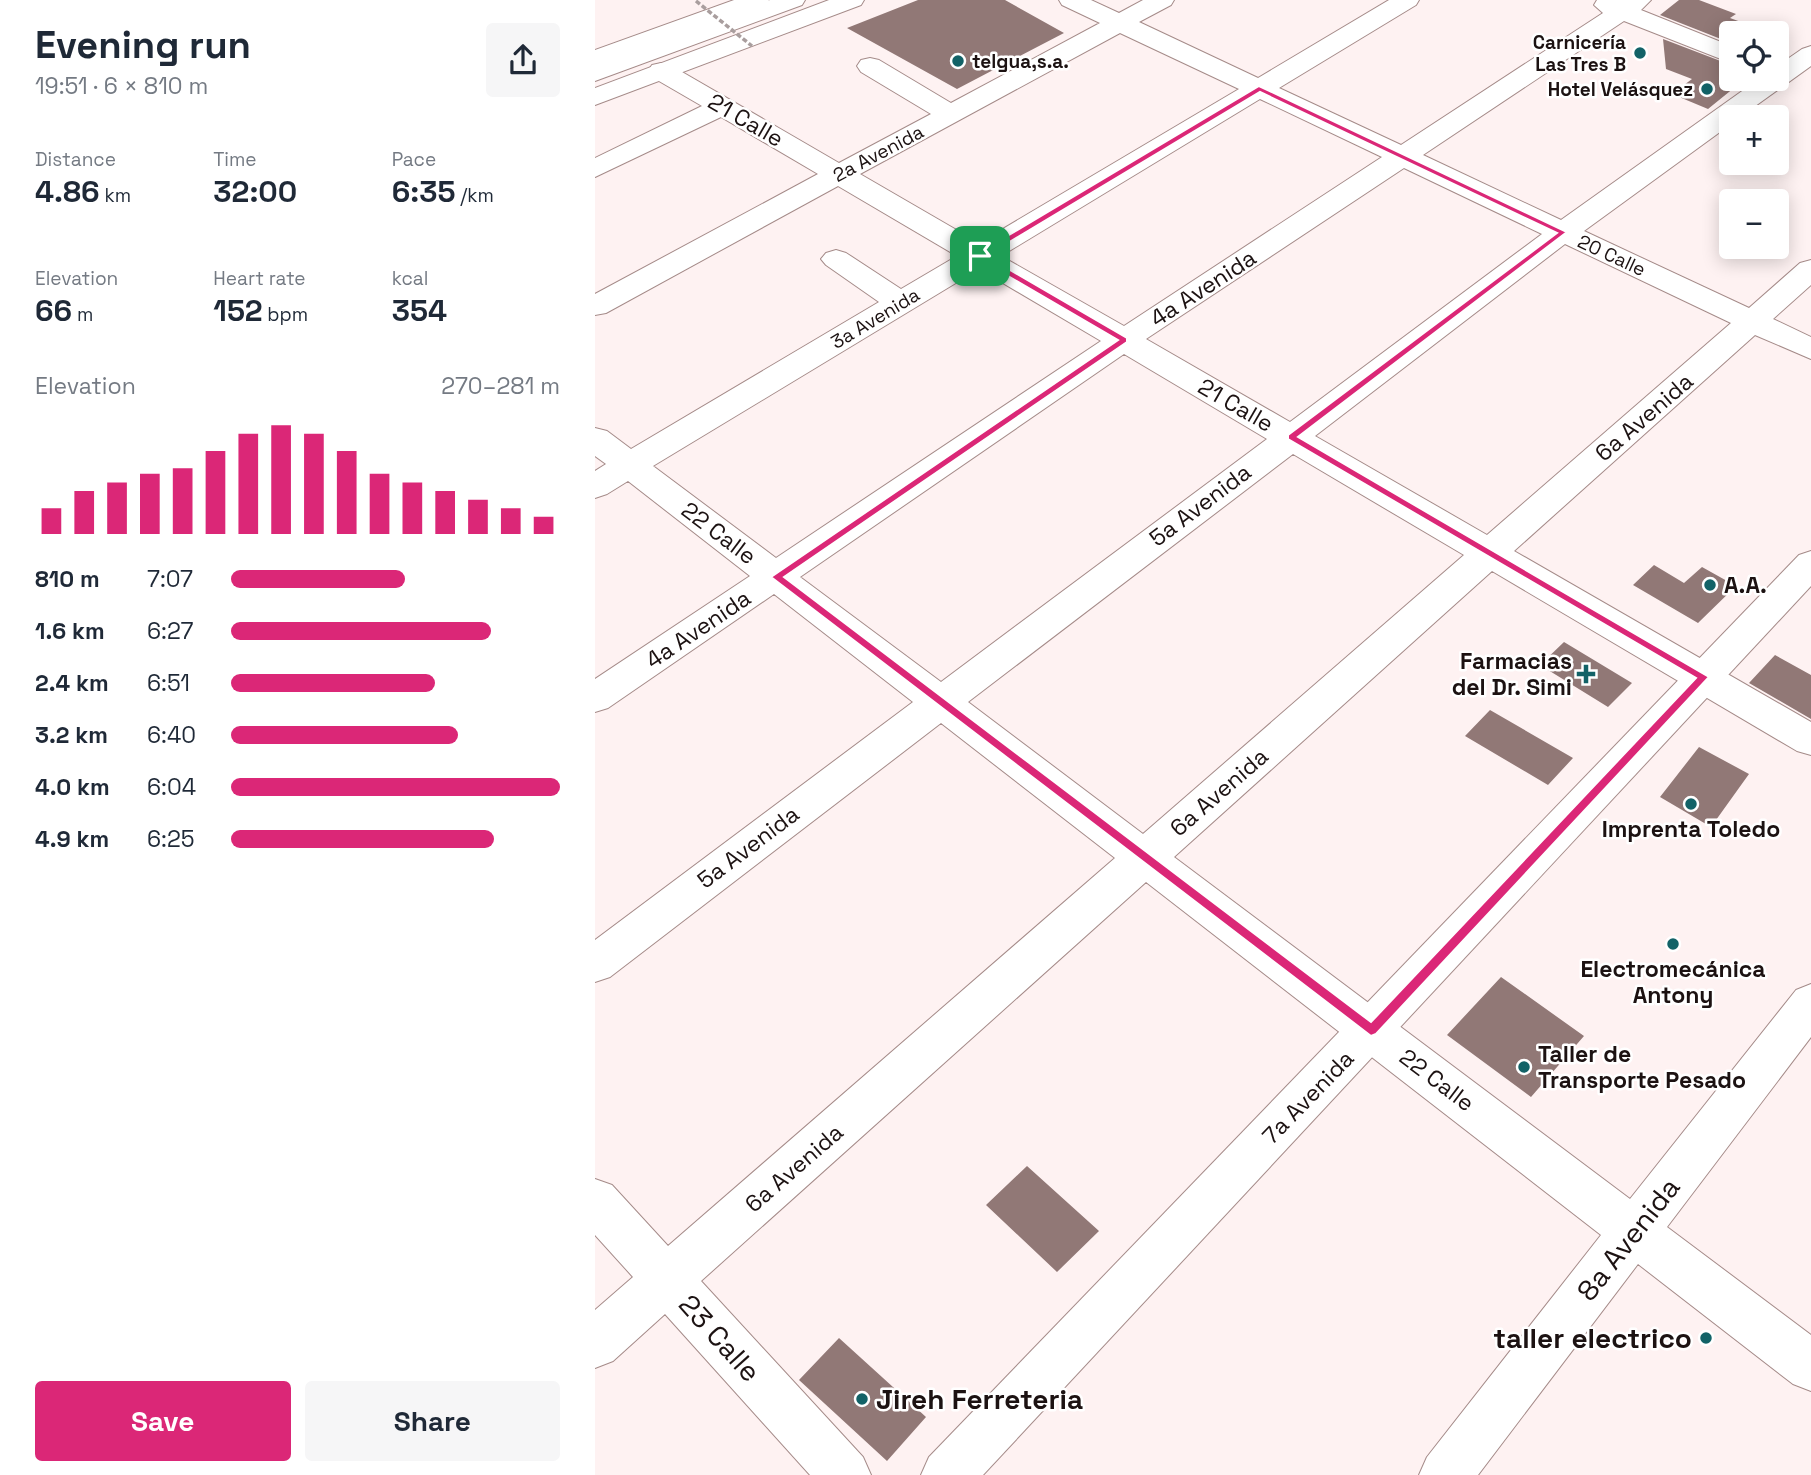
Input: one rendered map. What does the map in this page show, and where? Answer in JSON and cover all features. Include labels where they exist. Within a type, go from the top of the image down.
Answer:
[{"type":"main road","points":[[595,73],[793,0]]},
{"type":"main road","points":[[595,97],[852,0]]},
{"type":"main road","name":"20 Calle","points":[[1071,0],[1811,349]]},
{"type":"main road","name":"2a Avenida","points":[[595,306],[1162,0]]},
{"type":"main road","name":"3a Avenida","points":[[595,486],[1407,0]]},
{"type":"main road","points":[[595,59],[748,1]]},
{"type":"main road","points":[[1618,4],[1719,50]]},
{"type":"main road","name":"4a Avenida","points":[[595,698],[1124,340],[1402,156],[1618,4]]},
{"type":"main road","name":"5a Avenida","points":[[595,964],[1563,232],[1790,79],[1811,54]]},
{"type":"main road","points":[[870,66],[951,114]]},
{"type":"main road","name":"21 Calle","points":[[661,71],[1811,740]]},
{"type":"main road","points":[[595,169],[723,106]]},
{"type":"main road","points":[[837,260],[901,303]]},
{"type":"main road","name":"6a Avenida","points":[[595,1343],[1811,269]]},
{"type":"main road","name":"22 Calle","points":[[595,439],[1811,1366]]},
{"type":"main road","name":"7a Avenida","points":[[947,1475],[1811,564]]},
{"type":"main road","name":"8a Avenida","points":[[1445,1475],[1811,1003]]},
{"type":"main road","name":"23 Calle","points":[[595,1201],[845,1475]]},
{"type":"path","points":[[696,1],[752,46]]},
{"type":"building","name":"telgua,s.a.","points":[[918,0],[1005,0],[1064,33],[957,89],[847,28]]},
{"type":"building","points":[[1679,0],[1699,0],[1736,14],[1730,18],[1738,21],[1719,21],[1719,38],[1660,15]]},
{"type":"building","points":[[1663,39],[1719,60],[1719,91],[1730,91],[1708,109],[1672,94],[1692,79],[1666,69]]},
{"type":"building","points":[[1654,565],[1684,583],[1702,567],[1736,586],[1698,623],[1633,585]]},
{"type":"building","name":"Farmacias del Dr. Simi","points":[[1564,642],[1632,683],[1608,707],[1540,665]]},
{"type":"building","points":[[1775,655],[1811,675],[1811,719],[1749,683]]},
{"type":"building","points":[[1490,710],[1573,758],[1548,785],[1465,736]]},
{"type":"building","points":[[1699,747],[1749,774],[1711,827],[1660,797]]},
{"type":"building","name":"Taller de Transporte Pesado","points":[[1501,977],[1584,1036],[1531,1097],[1447,1035]]},
{"type":"building","points":[[1027,1166],[1099,1231],[1057,1272],[986,1205]]},
{"type":"building","name":"Jireh Ferreteria","points":[[839,1338],[926,1417],[887,1461],[799,1380]]},
{"type":"place","name":"Carnicería Las Tres B","points":[[1640,53]]},
{"type":"place","name":"telgua,s.a.","points":[[958,61]]},
{"type":"place","name":"Hotel Velásquez","points":[[1707,89]]},
{"type":"place","name":"A.A.","points":[[1710,585]]},
{"type":"place","name":"Farmacias del Dr. Simi","points":[[1586,674]]},
{"type":"place","name":"Imprenta Toledo","points":[[1691,804]]},
{"type":"place","name":"Electromecánica Antony","points":[[1673,944]]},
{"type":"place","name":"Taller de Transporte Pesado","points":[[1524,1067]]},
{"type":"place","name":"taller electrico","points":[[1706,1338]]},
{"type":"place","name":"Jireh Ferreteria","points":[[862,1399]]},
{"type":"route","points":[[1259,89],[1563,232],[1291,437],[1703,677],[1371,1030],[776,577],[1124,340],[980,256],[1259,89]]}]
